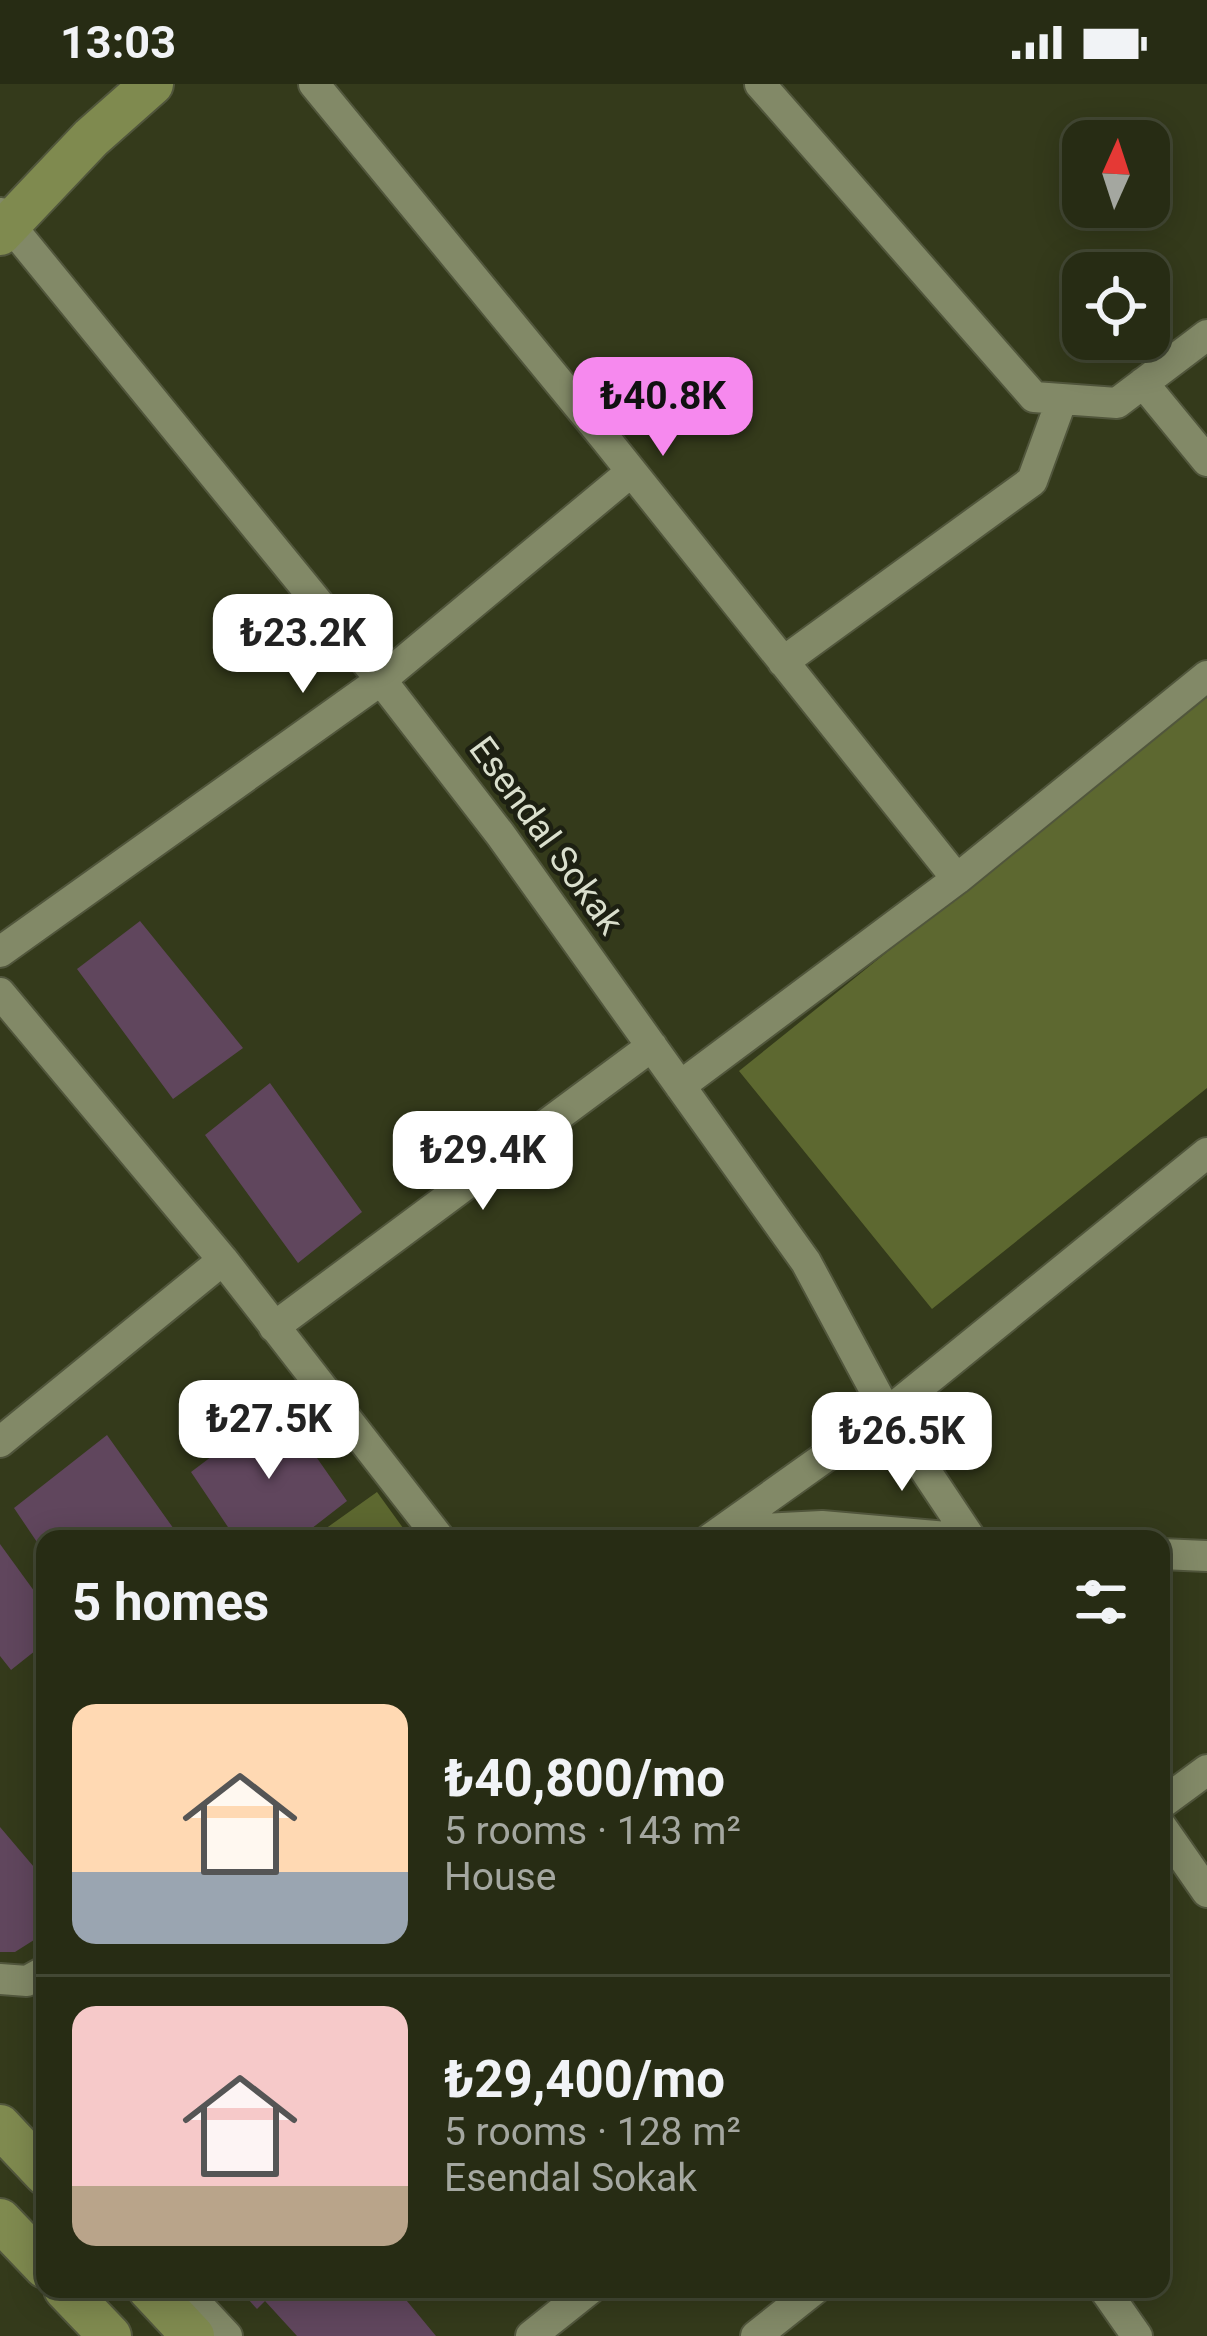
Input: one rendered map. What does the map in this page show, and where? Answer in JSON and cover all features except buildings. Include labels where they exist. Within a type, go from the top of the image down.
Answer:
[{"type":"main road","points":[[3,224],[152,84]]},
{"type":"main road","points":[[0,2126],[36,2164]]},
{"type":"main road","points":[[0,2220],[36,2258]]},
{"type":"main road","points":[[74,2298],[110,2336]]},
{"type":"main road","points":[[157,2298],[193,2336]]},
{"type":"street","points":[[314,84],[957,879]]},
{"type":"street","points":[[777,91],[1034,397],[1117,404],[1207,334]]},
{"type":"street","name":"Esendal Sokak","points":[[3,224],[381,680],[500,834],[806,1262],[887,1412],[964,1530]]},
{"type":"street","points":[[1143,383],[1207,461]]},
{"type":"street","points":[[783,662],[1032,481],[1062,399]]},
{"type":"street","points":[[0,952],[381,680],[631,472]]},
{"type":"street","points":[[680,1086],[957,879],[1207,676]]},
{"type":"street","points":[[0,993],[223,1260],[433,1530]]},
{"type":"street","points":[[274,1327],[652,1046]]},
{"type":"street","points":[[723,1530],[887,1412],[1207,1153]]},
{"type":"street","points":[[0,1442],[223,1260]]},
{"type":"street","points":[[775,1530],[822,1526],[868,1530]]},
{"type":"street","points":[[1170,1554],[1207,1556]]},
{"type":"street","points":[[1170,1797],[1207,1770]]},
{"type":"street","points":[[1170,1839],[1207,1892]]},
{"type":"street","points":[[0,1978],[27,1981],[36,1976]]},
{"type":"street","points":[[191,2298],[227,2336]]},
{"type":"street","points":[[531,2336],[579,2298]]},
{"type":"street","points":[[756,2336],[804,2298]]},
{"type":"street","points":[[1110,2298],[1137,2336]]},
{"type":"green space","points":[[1207,695],[1207,1088],[932,1309],[739,1071]]},
{"type":"green space","points":[[377,1492],[404,1530],[324,1530]]}]
